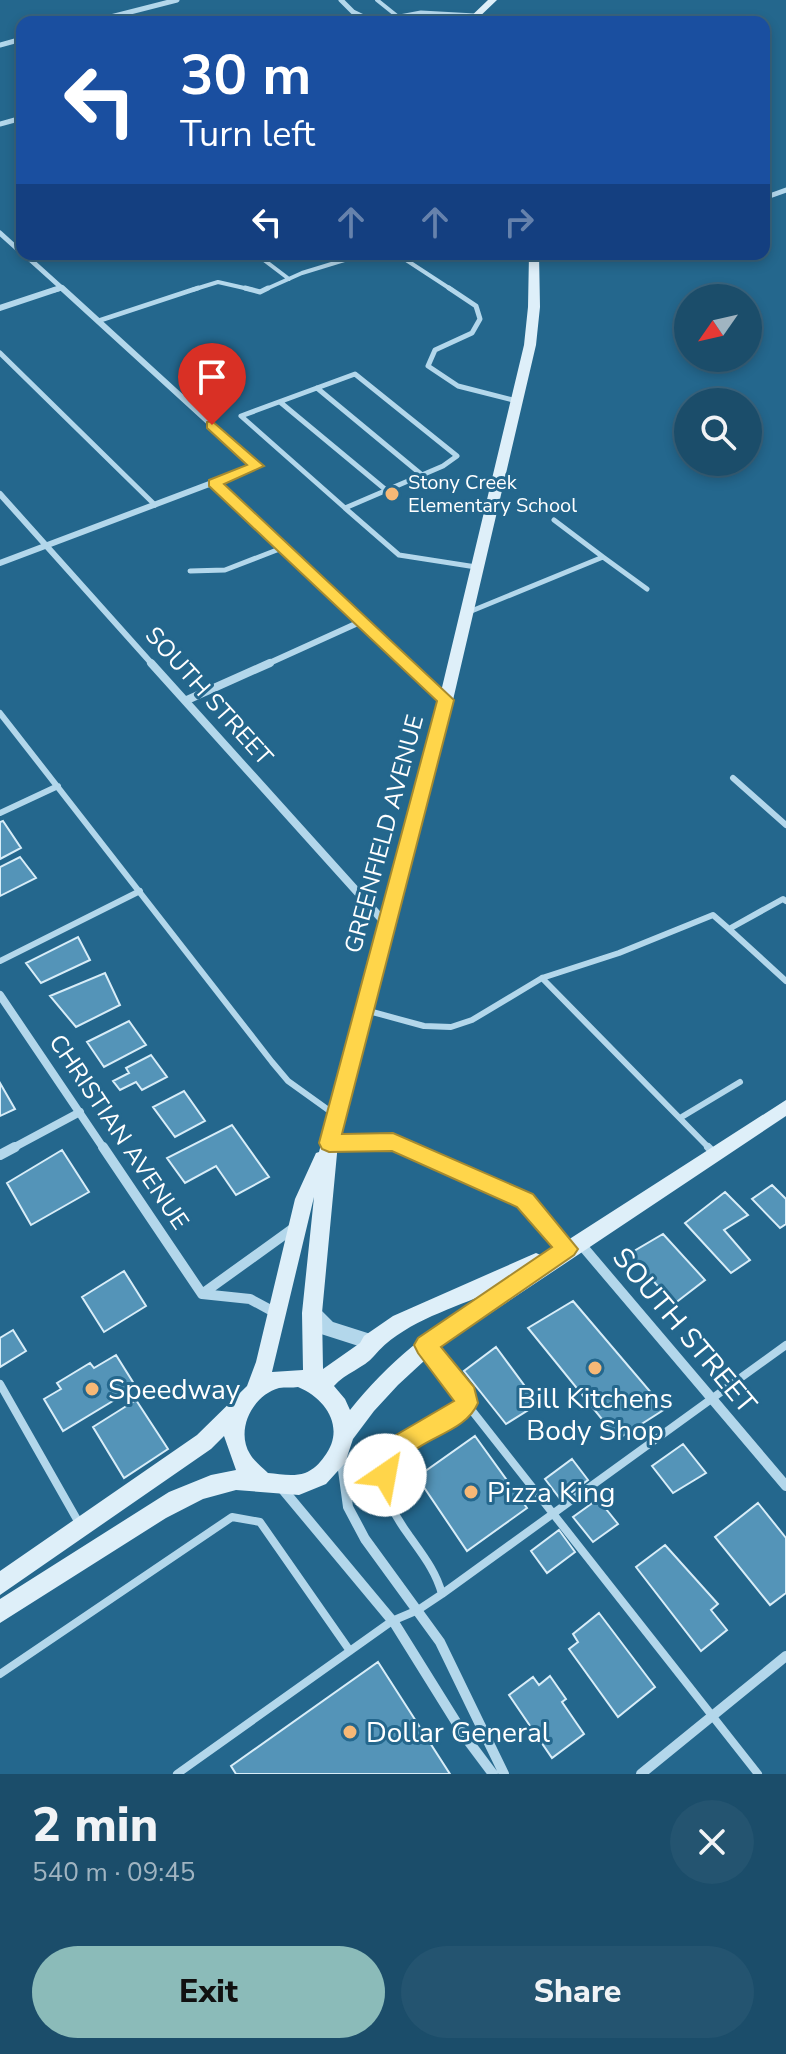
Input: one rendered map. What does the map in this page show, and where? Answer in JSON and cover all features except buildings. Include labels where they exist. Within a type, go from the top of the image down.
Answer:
[{"type":"main road","points":[[475,16],[493,0]]},
{"type":"main road","name":"GREENFIELD AVENUE","points":[[249,1397],[266,1362],[304,1199],[329,1143],[337,1116],[446,700],[530,345],[534,260]]},
{"type":"main road","points":[[0,1612],[164,1507],[194,1492],[233,1480],[299,1485],[317,1478],[331,1466],[371,1397],[426,1345],[572,1245],[786,1107]]},
{"type":"main road","name":"GREENFIELD AVENUE","points":[[316,1385],[312,1313],[329,1143]]},
{"type":"main road","points":[[316,1385],[367,1350],[371,1342],[400,1322],[572,1245]]},
{"type":"main road","points":[[0,1584],[204,1442],[249,1397],[277,1380],[302,1379],[316,1385],[339,1406],[343,1442]]},
{"type":"main road","points":[[249,1397],[235,1420],[233,1438],[237,1455],[247,1470],[270,1483]]},
{"type":"street","points":[[114,16],[177,0]]},
{"type":"street","points":[[341,0],[361,16]]},
{"type":"street","points":[[397,16],[434,13],[453,16]]},
{"type":"street","points":[[0,233],[16,247]]},
{"type":"street","points":[[0,563],[257,466],[31,260]]},
{"type":"street","points":[[0,308],[61,288]]},
{"type":"street","points":[[214,483],[446,700]]},
{"type":"street","name":"SOUTH STREET","points":[[0,494],[387,925]]},
{"type":"street","points":[[187,700],[360,622]]},
{"type":"street","name":"CHRISTIAN AVENUE","points":[[0,995],[202,1294]]},
{"type":"street","points":[[0,1155],[80,1112]]},
{"type":"street","points":[[202,1294],[298,1225]]},
{"type":"street","name":"SOUTH STREET","points":[[572,1245],[786,1486]]},
{"type":"street","points":[[202,1294],[250,1299],[276,1313]]},
{"type":"street","points":[[312,1313],[327,1328],[371,1342]]},
{"type":"street","points":[[343,1442],[348,1507],[365,1539],[440,1642],[504,1774]]},
{"type":"street","points":[[270,1483],[392,1621],[467,1743],[493,1774]]},
{"type":"street","points":[[641,1774],[786,1656]]},
{"type":"lane","points":[[377,0],[397,16]]},
{"type":"lane","points":[[264,260],[289,279]]},
{"type":"lane","points":[[98,321],[218,282],[260,292],[346,260]]},
{"type":"lane","points":[[406,260],[476,306],[480,319],[472,333],[435,350],[428,366],[442,380],[466,391],[517,401]]},
{"type":"lane","points":[[0,353],[155,505]]},
{"type":"lane","points":[[344,508],[422,475],[457,456],[355,374],[241,416],[344,508],[399,555],[476,567]]},
{"type":"lane","points":[[317,388],[422,475]]},
{"type":"lane","points":[[280,402],[386,490]]},
{"type":"lane","points":[[554,520],[647,589]]},
{"type":"lane","points":[[190,571],[201,574],[218,572],[282,548]]},
{"type":"lane","points":[[466,613],[603,557]]},
{"type":"lane","points":[[0,713],[272,1062],[288,1081],[337,1116]]},
{"type":"lane","points":[[733,778],[786,825]]},
{"type":"lane","points":[[0,813],[58,786]]},
{"type":"lane","points":[[0,961],[140,891]]},
{"type":"lane","points":[[729,929],[783,899],[786,901]]},
{"type":"lane","points":[[365,1010],[424,1026],[451,1027],[472,1020],[542,978],[619,953],[713,915],[786,981]]},
{"type":"lane","points":[[542,978],[714,1153]]},
{"type":"lane","points":[[680,1118],[740,1082]]},
{"type":"lane","points":[[329,1143],[393,1142],[525,1201],[572,1245]]},
{"type":"lane","points":[[426,1345],[465,1395],[466,1403],[758,1774]]},
{"type":"lane","points":[[177,1774],[392,1621],[418,1610],[555,1515],[786,1345]]},
{"type":"lane","points":[[0,1384],[82,1529]]},
{"type":"lane","points":[[442,1594],[437,1574],[391,1508],[385,1493],[385,1475],[392,1455],[405,1443],[462,1410],[466,1403]]},
{"type":"lane","points":[[0,1674],[232,1517],[260,1522],[350,1651]]},
{"type":"place","name":"Stony Creek Elementary School","points":[[392,494]]},
{"type":"place","name":"Bill Kitchens Body Shop","points":[[595,1368]]},
{"type":"place","name":"Speedway","points":[[92,1389]]},
{"type":"place","name":"Pizza King","points":[[471,1492]]},
{"type":"place","name":"Dollar General","points":[[350,1732]]},
{"type":"route","points":[[212,425],[257,466],[214,483],[446,700],[329,1143],[393,1142],[525,1201],[567,1249],[426,1345],[465,1395],[466,1403],[462,1410],[405,1443],[392,1455],[385,1475]]}]
